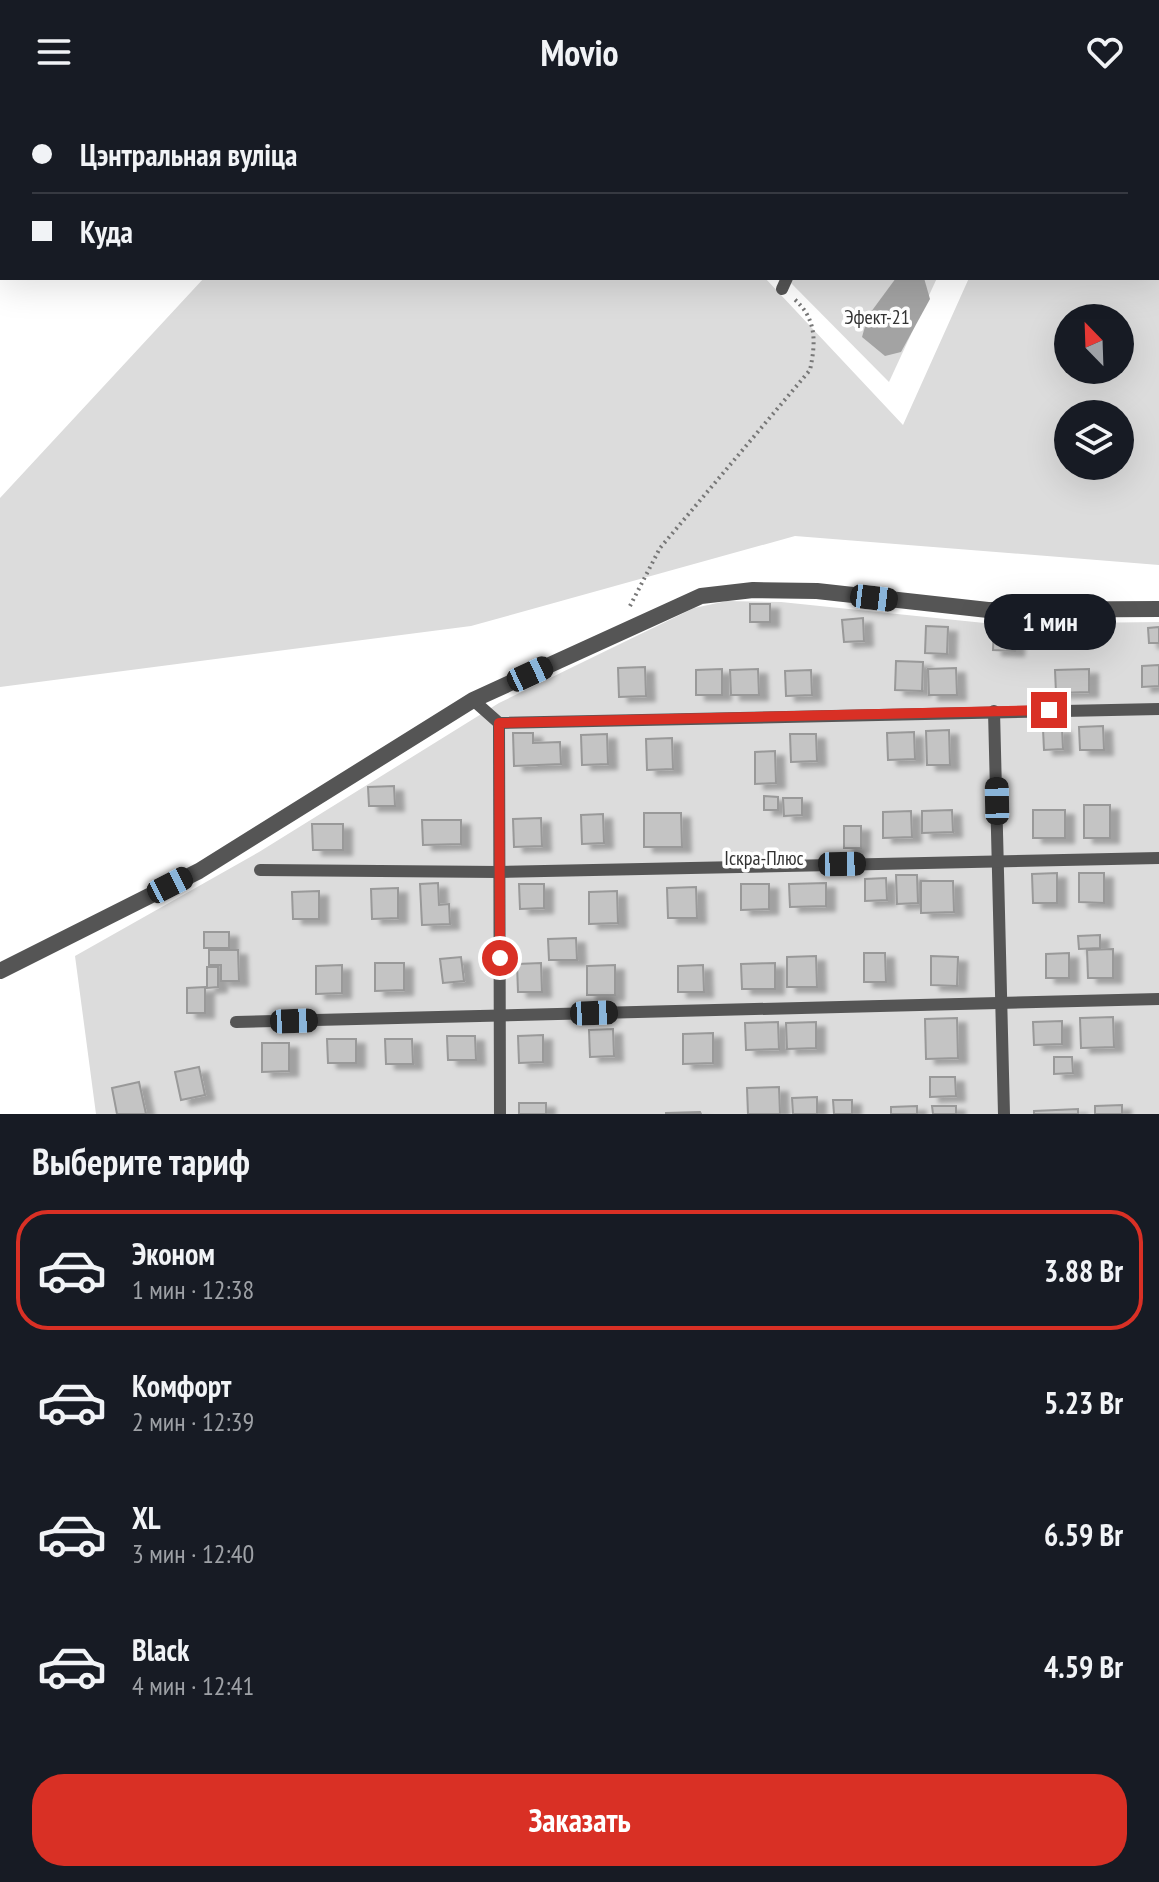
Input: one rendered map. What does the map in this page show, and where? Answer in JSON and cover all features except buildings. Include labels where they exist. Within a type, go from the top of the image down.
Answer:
[{"type":"street","points":[[0,971],[199,871],[473,700],[701,596],[753,590],[817,591],[988,610],[1159,609]]},
{"type":"lane","points":[[473,700],[499,723],[1159,709]]},
{"type":"lane","points":[[994,711],[1004,1114]]},
{"type":"lane","points":[[499,723],[500,1114]]},
{"type":"lane","points":[[260,870],[499,872],[1159,858]]},
{"type":"lane","points":[[236,1022],[1159,999]]},
{"type":"path","points":[[616,633],[660,548],[810,370],[817,340],[804,308],[784,284]]},
{"type":"green space","points":[[202,280],[767,280],[903,425],[968,280],[1159,280],[1159,565],[795,536],[471,626],[0,687],[0,498]]},
{"type":"green space","name":"Эфект-21","points":[[788,280],[936,280],[889,382]]},
{"type":"green space","name":"Іскра-Плюс","points":[[727,601],[781,602],[994,624],[1159,622],[1159,1114],[96,1114],[75,956],[259,852],[499,703],[694,608]]},
{"type":"shaded area","points":[[895,280],[925,280],[930,299],[901,352],[885,356],[862,337],[868,316]]},
{"type":"route","points":[[500,958],[499,723],[1049,710]]}]
